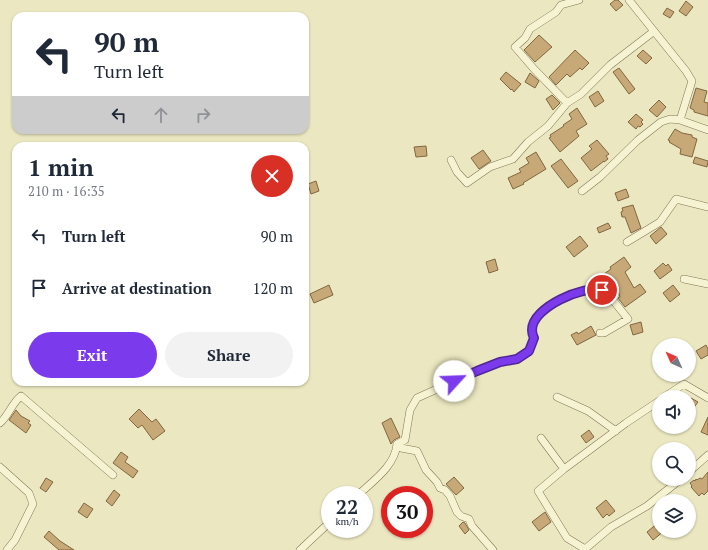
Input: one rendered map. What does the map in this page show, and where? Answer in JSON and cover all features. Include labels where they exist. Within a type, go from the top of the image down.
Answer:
[{"type":"street","points":[[568,103],[515,47],[525,38],[530,29],[556,12],[561,6],[579,0]]},
{"type":"street","points":[[629,0],[653,32],[660,38],[686,71],[692,81],[680,120]]},
{"type":"street","points":[[451,160],[457,172],[467,183],[490,167],[513,159],[528,142],[548,126],[568,103],[581,94],[610,65],[653,32]]},
{"type":"street","points":[[582,191],[600,177],[638,140],[661,122],[670,119],[680,120],[708,130]]},
{"type":"street","points":[[627,242],[660,222],[676,199],[708,207]]},
{"type":"street","points":[[684,279],[708,284]]},
{"type":"street","points":[[398,444],[405,440],[410,410],[417,398],[500,362],[517,359],[529,351],[534,338],[531,330],[533,323],[540,314],[560,299],[596,288],[614,294],[612,299],[628,319],[604,333],[600,333]]},
{"type":"street","points":[[675,390],[684,384],[694,390]]},
{"type":"street","points":[[696,391],[708,398]]},
{"type":"street","points":[[0,422],[7,417],[17,399],[21,396],[113,475]]},
{"type":"street","points":[[557,397],[588,411],[616,430]]},
{"type":"street","points":[[652,406],[616,430],[564,469],[538,491],[567,538],[585,549],[611,527],[647,506],[673,486]]},
{"type":"street","points":[[541,438],[564,469]]},
{"type":"street","points":[[368,486],[390,465],[397,451],[398,444]]},
{"type":"street","points":[[398,444],[401,448],[417,451],[426,470],[437,482],[440,488],[445,490],[450,496],[457,512],[461,516],[469,519],[472,526],[494,550]]},
{"type":"street","points":[[696,466],[708,455]]},
{"type":"street","points":[[0,467],[29,493],[33,504],[15,540],[7,550]]},
{"type":"street","points":[[300,550],[321,530]]},
{"type":"building","points":[[615,0],[618,0],[623,5],[616,11],[610,4]]},
{"type":"building","points":[[686,1],[693,7],[686,16],[679,11]]},
{"type":"building","points":[[667,8],[674,12],[670,18],[663,14]]},
{"type":"building","points":[[539,35],[552,47],[535,62],[524,50]]},
{"type":"building","points":[[575,50],[589,63],[582,70],[580,68],[570,77],[567,74],[556,85],[549,77]]},
{"type":"building","points":[[643,50],[652,58],[646,64],[637,56]]},
{"type":"building","points":[[619,68],[635,89],[629,94],[613,72]]},
{"type":"building","points":[[506,72],[521,84],[514,92],[500,79]]},
{"type":"building","points":[[530,73],[539,81],[535,88],[525,82]]},
{"type":"building","points":[[696,88],[707,91],[704,102],[708,103],[708,116],[694,112],[694,110],[690,108]]},
{"type":"building","points":[[598,91],[604,101],[595,107],[589,97]]},
{"type":"building","points":[[552,95],[560,103],[553,110],[546,99]]},
{"type":"building","points":[[659,100],[666,107],[657,117],[649,110]]},
{"type":"building","points":[[577,108],[587,124],[576,131],[579,136],[560,152],[549,138],[551,137],[550,135],[572,119],[569,114]]},
{"type":"building","points":[[636,114],[643,120],[641,122],[643,124],[640,127],[638,126],[636,129],[628,122]]},
{"type":"building","points":[[675,129],[682,133],[692,135],[692,137],[697,139],[692,157],[680,154],[681,149],[669,142],[670,141],[668,140]]},
{"type":"building","points":[[597,140],[609,154],[606,156],[608,159],[591,171],[581,158],[592,149],[589,146]]},
{"type":"building","points":[[426,146],[427,156],[416,157],[414,147]]},
{"type":"building","points":[[483,150],[491,161],[479,169],[471,158]]},
{"type":"building","points":[[536,152],[546,169],[523,183],[524,184],[513,189],[508,178],[521,172],[519,169],[529,163],[526,158]]},
{"type":"building","points":[[695,157],[708,161],[707,167],[693,163]]},
{"type":"building","points":[[561,159],[578,181],[568,188],[551,166]]},
{"type":"building","points":[[316,181],[319,191],[311,194],[309,184]]},
{"type":"building","points":[[626,189],[629,197],[618,201],[615,193]]},
{"type":"building","points":[[633,205],[641,228],[631,233],[625,217],[622,217],[621,212],[623,211],[622,208]]},
{"type":"building","points":[[608,223],[611,228],[599,233],[597,228]]},
{"type":"building","points":[[661,227],[667,234],[656,244],[650,236]]},
{"type":"building","points":[[580,236],[588,246],[574,257],[566,247]]},
{"type":"building","points":[[624,257],[631,267],[625,272],[634,288],[640,284],[646,292],[625,307],[618,298],[620,297],[618,291],[604,274],[611,269],[610,267]]},
{"type":"building","points":[[495,259],[498,270],[489,273],[486,262]]},
{"type":"building","points":[[663,263],[666,266],[668,264],[672,270],[660,279],[654,271]]},
{"type":"building","points":[[329,285],[333,295],[314,303],[310,294]]},
{"type":"building","points":[[673,285],[680,294],[670,302],[663,293]]},
{"type":"building","points":[[641,322],[643,332],[633,335],[630,325]]},
{"type":"building","points":[[591,326],[596,335],[577,345],[571,335],[577,332],[578,334]]},
{"type":"building","points":[[706,345],[708,355],[701,359],[696,351]]},
{"type":"building","points":[[139,409],[152,422],[156,419],[165,431],[153,440],[142,425],[138,428],[129,419]]},
{"type":"building","points":[[16,410],[21,416],[30,421],[28,423],[31,425],[26,433],[9,420]]},
{"type":"building","points":[[708,417],[708,435],[701,432]]},
{"type":"building","points":[[391,418],[400,437],[394,440],[391,444],[382,423]]},
{"type":"building","points":[[589,430],[594,437],[586,443],[581,436]]},
{"type":"building","points":[[121,452],[128,457],[125,462],[138,471],[133,478],[113,463]]},
{"type":"building","points":[[708,472],[708,491],[704,495],[702,493],[699,496],[691,487],[696,486],[696,479],[702,479]]},
{"type":"building","points":[[454,477],[464,488],[456,495],[446,484]]},
{"type":"building","points":[[46,478],[53,482],[46,492],[40,488]]},
{"type":"building","points":[[114,490],[120,495],[112,506],[106,501]]},
{"type":"building","points":[[606,500],[615,511],[609,516],[607,514],[603,518],[596,508]]},
{"type":"building","points":[[84,503],[93,509],[87,518],[78,512]]},
{"type":"building","points":[[545,512],[551,522],[539,531],[532,522]]},
{"type":"building","points":[[463,522],[469,530],[465,534],[459,526]]},
{"type":"building","points":[[652,528],[652,538],[655,538],[653,540],[647,532]]},
{"type":"building","points":[[49,531],[60,541],[74,550],[59,550],[44,537]]},
{"type":"route","points":[[454,381],[500,362],[517,359],[529,351],[534,338],[531,330],[533,323],[540,314],[560,299],[586,290],[596,288],[602,290]]}]
